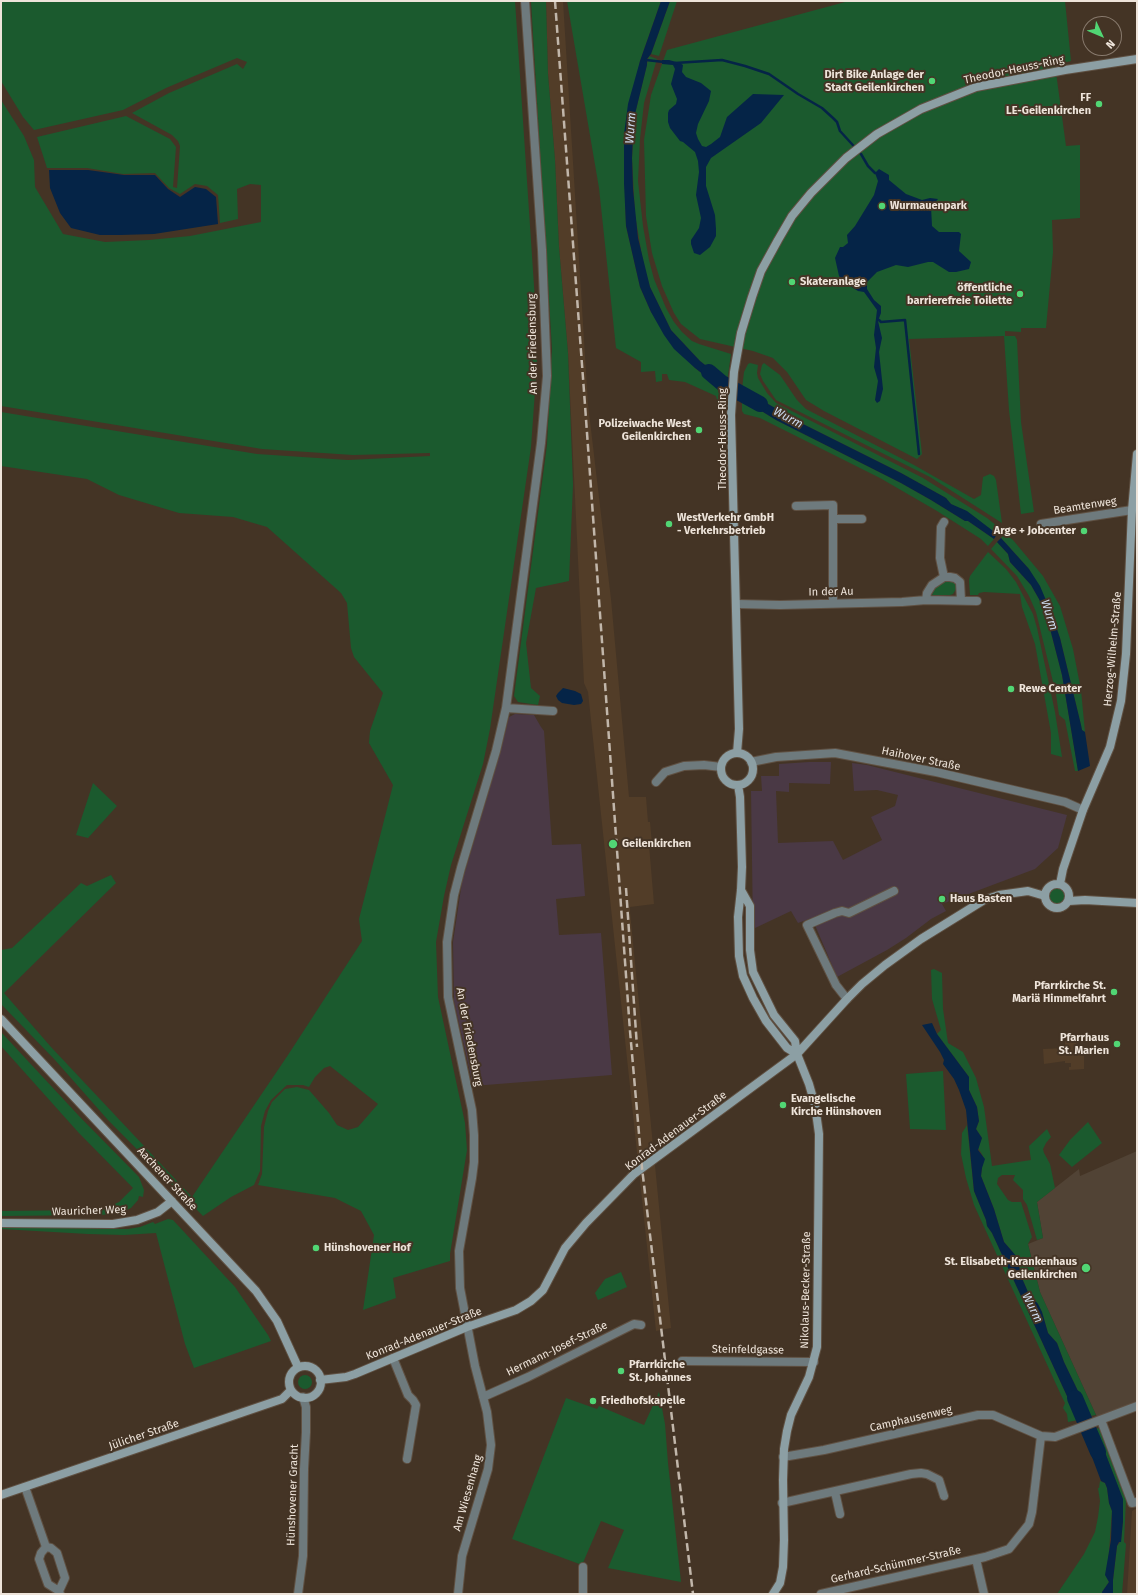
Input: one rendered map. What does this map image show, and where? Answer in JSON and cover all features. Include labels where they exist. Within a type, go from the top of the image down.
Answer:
[{"type":"main road","name":"Theodor-Heuss-Ring","points":[[737,753],[739,729],[731,415],[734,372],[741,333],[752,297],[761,271],[778,240],[792,216],[815,189],[846,158],[877,134],[921,109],[976,87],[1064,70],[1137,59]]},
{"type":"main road","name":"Herzog-Wilhelm-Straße","points":[[1060,884],[1063,869],[1082,810],[1110,746],[1122,701],[1126,654],[1132,510],[1137,454]]},
{"type":"main road","points":[[732,753],[747,756],[751,762],[753,770],[751,777],[745,783],[738,785],[730,783],[724,778],[721,767],[725,758],[732,753]]},
{"type":"main road","points":[[738,785],[740,805],[741,890],[738,917],[739,956],[743,976],[752,998],[766,1021],[787,1048],[797,1054]]},
{"type":"main road","points":[[1069,901],[1070,897],[1067,889],[1060,884],[1050,886],[1047,889],[1045,896],[1048,905],[1054,909],[1062,908],[1069,901],[1085,900],[1137,903]]},
{"type":"main road","points":[[741,890],[750,906],[750,950],[753,972],[774,1016],[795,1041],[797,1054]]},
{"type":"main road","name":"Konrad-Adenauer-Straße","points":[[320,1380],[346,1377],[467,1327],[516,1310],[531,1301],[543,1290],[565,1248],[586,1222],[634,1174],[797,1054],[862,984],[921,939],[984,900],[999,895],[1028,891],[1045,896]]},
{"type":"main road","name":"Aachener Straße","points":[[1,1019],[256,1291],[270,1308],[298,1367]]},
{"type":"main road","name":"Nikolaus-Becker-Straße","points":[[776,1593],[780,1583],[783,1567],[783,1457],[787,1431],[792,1415],[809,1377],[817,1347],[819,1134],[815,1105],[809,1084],[797,1054]]},
{"type":"main road","name":"Wauricher Weg","points":[[1,1223],[113,1224],[137,1220],[158,1212],[172,1201]]},
{"type":"main road","points":[[307,1366],[316,1371],[320,1380],[320,1385],[315,1394],[304,1397],[297,1396],[291,1390],[289,1377],[298,1367],[307,1366]]},
{"type":"main road","name":"Jülicher Straße","points":[[1,1495],[26,1490],[282,1399],[291,1390]]},
{"type":"street","name":"An der Friedensburg","points":[[467,1327],[460,1288],[459,1251],[472,1178],[474,1136],[472,1110],[448,997],[447,942],[454,896],[461,868],[496,751],[506,708],[542,443],[547,376],[542,250],[525,1]]},
{"type":"street","points":[[796,506],[834,505],[833,602]]},
{"type":"street","name":"Beamtenweg","points":[[1041,524],[1132,510]]},
{"type":"street","points":[[834,519],[862,519]]},
{"type":"street","points":[[944,522],[941,528],[940,558],[944,577]]},
{"type":"street","points":[[926,600],[927,594],[932,585],[944,577],[955,578],[960,582],[962,600]]},
{"type":"street","name":"In der Au","points":[[736,604],[780,605],[926,600],[977,601]]},
{"type":"street","points":[[506,708],[552,711]]},
{"type":"street","name":"Haihover Straße","points":[[751,762],[776,757],[835,753],[936,772],[1065,802],[1082,810]]},
{"type":"street","points":[[656,782],[660,776],[668,770],[684,766],[704,765],[721,767]]},
{"type":"street","points":[[847,999],[836,985],[807,925],[842,911],[849,913],[894,891]]},
{"type":"street","name":"Hermann-Josef-Straße","points":[[483,1397],[528,1377],[634,1324],[641,1325]]},
{"type":"street","name":"Am Wiesenhang","points":[[458,1594],[462,1556],[479,1500],[490,1454],[490,1432],[467,1327]]},
{"type":"street","points":[[393,1358],[408,1394],[416,1404],[407,1459]]},
{"type":"street","name":"Steinfeldgasse","points":[[682,1361],[814,1362]]},
{"type":"street","name":"Hünshovener Gracht","points":[[298,1594],[303,1556],[306,1432],[306,1407],[304,1397]]},
{"type":"street","points":[[1041,1436],[1055,1437],[1137,1406]]},
{"type":"street","name":"Camphausenweg","points":[[783,1457],[824,1450],[982,1414],[999,1417],[1041,1436]]},
{"type":"street","points":[[1100,1421],[1132,1503],[1137,1502]]},
{"type":"street","name":"Gerhard-Schümmer-Straße","points":[[821,1594],[976,1559],[1004,1552],[1009,1549],[1029,1524],[1032,1512],[1041,1436]]},
{"type":"street","points":[[782,1504],[911,1474],[921,1473],[927,1474],[938,1480],[944,1496]]},
{"type":"street","points":[[26,1490],[46,1547]]},
{"type":"street","points":[[835,1492],[840,1514]]},
{"type":"street","points":[[46,1547],[51,1548],[57,1553],[65,1578],[60,1592],[48,1584],[39,1559],[41,1553],[46,1547]]},
{"type":"street","name":"Gerhard-Schümmer-Straße","points":[[976,1559],[984,1594]]},
{"type":"street","points":[[583,1567],[583,1594]]},
{"type":"shaded area","points":[[546,1],[563,1],[588,404],[611,599],[629,797],[646,797],[652,844],[649,845],[654,904],[630,907],[630,912],[671,1328],[656,1331],[588,692],[584,683],[568,353],[559,247],[555,160],[548,74]]},
{"type":"shaded area","points":[[515,714],[534,715],[544,731],[552,845],[581,844],[585,896],[556,899],[559,935],[601,933],[612,1075],[473,1086],[454,1001],[453,942],[462,882],[501,750],[509,717]]},
{"type":"shaded area","points":[[831,762],[830,784],[789,783],[789,792],[776,791],[778,843],[833,841],[843,860],[882,840],[871,817],[895,806],[898,795],[877,790],[854,791],[852,763],[867,765],[1067,815],[1058,848],[1035,869],[942,904],[946,911],[931,919],[887,950],[837,977],[812,918],[798,923],[791,911],[753,929],[751,791],[762,791],[761,776],[779,776],[779,764]]},
{"type":"shaded area","points":[[1076,1040],[1077,1049],[1084,1048],[1084,1069],[1069,1070],[1071,1063],[1065,1063],[1065,1061],[1044,1064],[1043,1049],[1067,1048],[1067,1046],[1065,1046],[1065,1041]]},
{"type":"shaded area","name":"St. Elisabeth-Krankenhaus Geilenkirchen","points":[[1137,1151],[1137,1401],[1097,1417],[1040,1292],[1028,1244],[1043,1238],[1037,1202],[1079,1169],[1080,1176]]},
{"type":"shaded area","points":[[1137,1508],[1137,1594],[1127,1594],[1132,1511]]},
{"type":"green space","points":[[1,1],[515,1],[535,301],[537,363],[531,447],[490,729],[483,764],[451,865],[436,942],[438,997],[465,1123],[467,1150],[450,1261],[393,1278],[396,1298],[363,1310],[374,1235],[361,1211],[335,1198],[258,1185],[262,1174],[264,1127],[268,1111],[272,1102],[285,1089],[297,1087],[309,1090],[329,1113],[337,1125],[348,1130],[358,1127],[378,1104],[330,1066],[324,1068],[315,1077],[309,1087],[303,1085],[287,1085],[271,1100],[265,1111],[261,1126],[260,1171],[254,1185],[231,1197],[203,1216],[108,1120],[55,1060],[1,1004],[1,950],[12,948],[81,883],[87,886],[111,875],[116,883],[4,993],[51,1047],[192,1197],[288,1055],[362,941],[359,919],[393,785],[369,743],[370,731],[383,693],[354,657],[351,648],[347,603],[341,593],[267,527],[233,517],[179,513],[119,495],[87,479],[1,466],[1,412],[257,454],[348,460],[430,456],[430,453],[353,455],[262,449],[1,406],[1,100],[24,136],[34,160],[35,187],[63,234],[105,242],[149,240],[190,236],[261,222],[261,185],[250,184],[237,189],[238,219],[220,223],[218,195],[207,186],[195,184],[180,194],[169,188],[155,173],[123,174],[87,168],[47,168],[37,137],[126,116],[170,139],[176,147],[173,187],[177,188],[180,146],[178,141],[172,135],[132,113],[169,93],[237,64],[243,69],[247,62],[237,58],[166,88],[123,110],[34,130],[23,117],[1,81]]},
{"type":"green space","points":[[531,1],[546,1],[548,74],[555,160],[559,247],[568,353],[573,485],[569,581],[536,588],[526,643],[531,688],[540,696],[538,705],[518,702],[514,696],[547,445],[552,349]]},
{"type":"green space","points":[[567,1],[661,1],[640,61],[624,160],[626,226],[640,287],[651,312],[695,368],[726,392],[724,407],[718,403],[716,396],[685,382],[669,380],[667,374],[662,374],[662,381],[656,382],[655,371],[641,372],[641,362],[616,348],[599,188]]},
{"type":"green space","points":[[670,1],[677,1],[659,56],[651,54]]},
{"type":"green space","points":[[849,1],[1065,1],[1071,61],[1055,65],[1066,146],[1080,145],[1080,218],[1052,220],[1053,252],[1046,328],[1021,328],[1021,332],[1005,331],[1005,336],[1015,336],[1017,340],[1021,422],[1034,512],[1021,514],[1009,410],[1004,336],[909,339],[922,454],[917,459],[824,411],[806,400],[787,372],[773,358],[753,351],[700,339],[681,324],[674,313],[662,286],[652,253],[646,216],[644,140],[651,95],[667,50]]},
{"type":"green space","points":[[649,56],[657,59],[644,103],[640,139],[638,181],[643,226],[649,260],[654,279],[666,308],[682,332],[692,341],[731,354],[727,382],[700,361],[671,330],[650,287],[644,267],[635,215],[632,158],[635,114]]},
{"type":"green space","points":[[750,363],[758,365],[758,378],[767,393],[776,403],[923,478],[987,518],[1002,530],[997,534],[961,508],[956,508],[946,498],[901,473],[803,424],[742,389],[744,372]]},
{"type":"green space","points":[[764,363],[780,375],[797,400],[806,409],[914,465],[974,499],[981,495],[983,477],[990,474],[994,476],[996,480],[1002,523],[930,477],[776,400],[760,374]]},
{"type":"green space","points":[[742,399],[776,420],[901,483],[965,521],[968,521],[994,539],[988,546],[981,539],[937,511],[880,478],[760,418],[744,414],[742,411]]},
{"type":"green space","points":[[1005,534],[1013,540],[1043,576],[1060,606],[1073,649],[1081,690],[1085,732],[1082,730],[1060,638],[1051,612],[1029,569],[1001,538]]},
{"type":"green space","points":[[997,542],[1008,554],[1010,562],[1031,585],[1047,617],[1062,675],[1078,771],[1075,771],[1065,720],[1059,715],[1056,694],[1036,612],[1029,596],[1017,576],[991,549]]},
{"type":"green space","points":[[988,552],[1006,569],[1016,582],[1033,614],[1055,712],[1062,757],[1051,754],[1051,733],[1035,644],[1022,607],[1020,594],[984,592],[979,593],[978,595],[970,595],[970,576]]},
{"type":"green space","points":[[946,581],[952,581],[956,585],[956,589],[953,594],[932,595],[935,588]]},
{"type":"green space","points":[[93,783],[117,806],[88,838],[76,835]]},
{"type":"green space","points":[[1057,888],[1064,893],[1065,896],[1060,903],[1057,904],[1050,899],[1049,896],[1054,889]]},
{"type":"green space","points":[[934,969],[942,973],[943,1009],[948,1043],[963,1052],[976,1078],[984,1107],[992,1166],[1031,1160],[1029,1146],[1047,1129],[1051,1137],[1043,1149],[1050,1164],[1055,1188],[1037,1202],[1043,1238],[1037,1240],[1027,1205],[1023,1199],[1023,1190],[1013,1180],[1015,1175],[1002,1175],[998,1178],[997,1184],[1008,1200],[1012,1202],[1021,1202],[1032,1237],[1028,1244],[1040,1292],[1096,1415],[1090,1416],[1064,1362],[1057,1343],[1048,1333],[1038,1304],[1028,1292],[1021,1276],[1019,1264],[1012,1251],[1004,1242],[994,1209],[981,1176],[983,1156],[978,1148],[982,1138],[976,1129],[979,1121],[977,1107],[969,1090],[969,1077],[937,1034],[941,1030],[932,999],[931,970]]},
{"type":"green space","points":[[1,1032],[79,1116],[139,1177],[144,1190],[143,1197],[139,1196],[138,1200],[131,1208],[117,1214],[1,1216],[1,1211],[96,1210],[106,1208],[119,1202],[133,1188],[78,1132],[1,1046]]},
{"type":"green space","points":[[943,1071],[946,1130],[910,1129],[906,1074]]},
{"type":"green space","points":[[1088,1122],[1102,1143],[1072,1167],[1059,1155],[1070,1140]]},
{"type":"green space","points":[[967,1125],[974,1191],[987,1226],[992,1233],[1078,1420],[1068,1422],[1067,1414],[1063,1408],[1065,1403],[974,1205],[961,1154],[962,1133]]},
{"type":"green space","points":[[168,1219],[173,1220],[235,1287],[271,1341],[194,1368],[185,1344],[156,1233],[124,1235],[1,1229],[1,1227],[76,1227],[128,1229],[140,1227],[153,1222],[155,1224]]},
{"type":"green space","points":[[621,1272],[627,1287],[598,1300],[595,1293],[605,1279]]},
{"type":"green space","points":[[305,1375],[310,1377],[312,1382],[310,1387],[305,1389],[300,1387],[298,1382],[300,1377]]},
{"type":"green space","points":[[659,1392],[665,1424],[681,1582],[608,1568],[624,1530],[601,1521],[582,1565],[512,1539],[566,1398],[597,1409],[599,1406],[644,1425]]},
{"type":"green space","points":[[1099,1428],[1126,1500],[1124,1542],[1126,1544],[1122,1594],[1113,1594],[1117,1546],[1121,1541],[1123,1521],[1120,1492],[1096,1429]]},
{"type":"green space","points":[[1100,1481],[1105,1483],[1107,1488],[1109,1503],[1112,1511],[1107,1578],[1109,1582],[1102,1594],[1057,1594],[1084,1554],[1095,1532],[1100,1501],[1098,1488]]},
{"type":"water","points":[[661,1],[670,1],[651,54],[647,59],[647,65],[635,114],[633,134],[633,189],[638,238],[650,287],[671,330],[700,361],[727,382],[726,392],[695,368],[674,349],[664,335],[651,312],[640,287],[626,226],[624,134],[628,104],[640,61]]},
{"type":"water","points":[[662,60],[680,63],[683,65],[682,72],[686,77],[701,83],[711,91],[709,101],[698,124],[696,133],[702,146],[706,147],[720,137],[727,117],[753,94],[784,95],[761,123],[711,158],[706,167],[706,186],[715,215],[716,236],[710,247],[700,255],[694,253],[691,244],[691,240],[699,228],[701,218],[696,195],[699,172],[698,161],[695,152],[680,141],[670,128],[668,113],[669,110],[676,104],[677,99],[671,84],[675,69],[673,65],[662,64]]},
{"type":"water","points":[[879,169],[889,175],[889,180],[906,194],[922,200],[930,198],[938,199],[931,207],[932,226],[939,232],[959,232],[961,234],[959,251],[971,262],[969,269],[956,272],[949,272],[933,262],[908,267],[896,265],[877,272],[867,282],[867,289],[874,300],[881,306],[881,313],[878,321],[882,338],[879,352],[883,389],[880,401],[877,403],[875,400],[878,381],[874,367],[876,348],[874,335],[877,310],[864,292],[858,291],[845,283],[839,276],[835,258],[840,247],[843,247],[848,243],[847,235],[855,226],[874,195],[878,181],[875,173]]},
{"type":"water","points":[[49,170],[88,170],[124,175],[155,175],[168,189],[180,197],[195,187],[206,189],[216,197],[218,224],[154,234],[120,235],[100,235],[71,228],[60,213],[50,188]]},
{"type":"water","points":[[742,389],[803,424],[901,473],[946,498],[951,504],[967,511],[997,534],[994,539],[968,521],[965,521],[901,483],[776,420],[742,399]]},
{"type":"water","points":[[1001,538],[1029,569],[1040,586],[1060,638],[1082,730],[1085,732],[1090,766],[1078,771],[1062,675],[1047,617],[1031,585],[1010,562],[1008,554],[997,542]]},
{"type":"water","points":[[563,688],[581,694],[583,701],[581,704],[574,705],[562,703],[558,700],[556,696]]},
{"type":"water","points":[[932,1023],[937,1034],[969,1077],[969,1090],[977,1107],[979,1121],[976,1129],[982,1138],[978,1150],[985,1159],[981,1176],[994,1209],[1004,1242],[1017,1257],[1021,1276],[1028,1292],[1038,1304],[1042,1312],[1048,1333],[1057,1343],[1064,1362],[1090,1416],[1078,1420],[992,1233],[987,1226],[974,1191],[966,1110],[954,1079],[943,1064],[944,1060],[940,1052],[922,1025]]},
{"type":"water","points":[[1096,1429],[1123,1499],[1121,1542],[1119,1542],[1117,1546],[1113,1594],[1102,1594],[1109,1582],[1105,1575],[1111,1540],[1112,1511],[1109,1503],[1107,1488],[1105,1483],[1101,1481],[1083,1433]]},
{"type":"waterway","points":[[646,60],[664,62]]},
{"type":"waterway","points":[[675,63],[722,60],[769,74],[822,108],[833,118],[837,122],[840,131],[861,154],[868,166],[875,173]]},
{"type":"waterway","points":[[879,320],[881,322],[905,320],[919,454]]},
{"type":"waterway","name":"Wurm","points":[[709,372],[722,383],[760,404]]},
{"type":"waterway","name":"Wurm","points":[[1075,1398],[1098,1452]]},
{"type":"railway","points":[[555,1],[630,1031],[642,1168],[693,1594]]},
{"type":"railway","points":[[626,888],[637,1047]]},
{"type":"place","name":"Dirt Bike Anlage der Stadt Geilenkirchen","points":[[932,81]]},
{"type":"place","name":"FF LE-Geilenkirchen","points":[[1099,104]]},
{"type":"place","name":"Wurmauenpark","points":[[882,206]]},
{"type":"place","name":"Skateranlage","points":[[792,282]]},
{"type":"place","name":"öffentliche barrierefreie Toilette","points":[[1020,294]]},
{"type":"place","name":"Polizeiwache West Geilenkirchen","points":[[699,430]]},
{"type":"place","name":"WestVerkehr GmbH - Verkehrsbetrieb","points":[[669,524]]},
{"type":"place","name":"Arge + Jobcenter","points":[[1084,531]]},
{"type":"place","name":"Rewe Center","points":[[1011,689]]},
{"type":"place","name":"Geilenkirchen","points":[[613,844]]},
{"type":"place","name":"Haus Basten","points":[[942,899]]},
{"type":"place","name":"Pfarrkirche St. Mariä Himmelfahrt","points":[[1114,992]]},
{"type":"place","name":"Pfarrhaus St. Marien","points":[[1117,1044]]},
{"type":"place","name":"Evangelische Kirche Hünshoven","points":[[783,1105]]},
{"type":"place","name":"Hünshovener Hof","points":[[316,1248]]},
{"type":"place","name":"St. Elisabeth-Krankenhaus Geilenkirchen","points":[[1086,1268]]},
{"type":"place","name":"Pfarrkirche St. Johannes","points":[[621,1371]]},
{"type":"place","name":"Friedhofskapelle","points":[[593,1401]]}]
